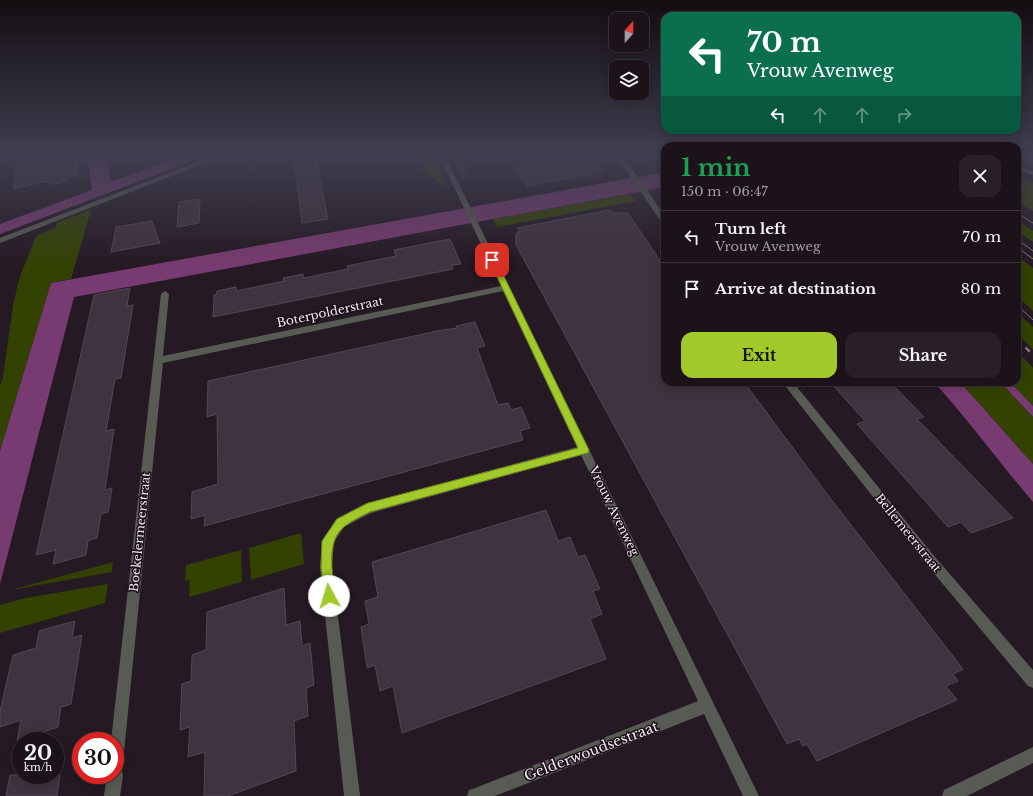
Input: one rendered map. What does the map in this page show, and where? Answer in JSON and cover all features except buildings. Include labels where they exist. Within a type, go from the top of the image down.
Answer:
[{"type":"street","points":[[0,241],[129,191]]},
{"type":"street","name":"Vrouw Avenweg","points":[[459,191],[751,796]]},
{"type":"street","points":[[644,191],[661,215]]},
{"type":"street","name":"Boterpolderstraat","points":[[159,360],[506,288]]},
{"type":"street","name":"Boekelermeerstraat","points":[[119,732],[165,294]]},
{"type":"street","name":"Bellemeerstraat","points":[[790,386],[931,561],[1033,681]]},
{"type":"street","points":[[352,796],[326,567],[328,541],[340,523],[368,508],[584,450]]},
{"type":"street","name":"Gelderwoudsestraat","points":[[475,796],[707,705]]},
{"type":"street","points":[[950,796],[1033,755]]},
{"type":"street","points":[[112,796],[113,784]]},
{"type":"green space","points":[[1021,191],[1033,191],[1033,211],[1021,204]]},
{"type":"green space","points":[[630,194],[636,201],[497,227],[493,219]]},
{"type":"green space","points":[[91,210],[71,279],[51,283],[0,451],[0,385],[3,377],[13,305],[19,279],[36,236],[56,227],[56,223]]},
{"type":"green space","points":[[1021,224],[1033,231],[1033,242],[1021,234]]},
{"type":"green space","points":[[1021,259],[1033,268],[1033,311],[1021,300]]},
{"type":"green space","points":[[1021,316],[1033,327],[1033,350],[1021,337]]},
{"type":"green space","points":[[1021,355],[1033,368],[1033,406],[1014,386],[1021,386]]},
{"type":"green space","points":[[964,386],[1004,386],[1033,417],[1033,464]]},
{"type":"green space","points":[[301,533],[304,564],[251,580],[249,548]]},
{"type":"green space","points":[[241,550],[242,582],[189,597],[190,580],[185,581],[186,565]]},
{"type":"green space","points":[[113,562],[112,572],[11,590]]},
{"type":"green space","points":[[108,584],[105,603],[0,633],[0,605],[26,598]]},
{"type":"shaded area","points":[[89,191],[113,191],[0,234],[0,224]]},
{"type":"shaded area","points":[[559,191],[643,191],[74,297],[0,584],[0,451],[51,283]]},
{"type":"shaded area","points":[[937,386],[964,386],[1033,464],[1033,502]]},
{"type":"shaded area","points":[[1004,386],[1014,386],[1033,406],[1033,417]]},
{"type":"tram line","points":[[1021,216],[1033,223]]},
{"type":"tram line","points":[[1021,242],[1033,251]]},
{"type":"tram line","points":[[1021,250],[1033,259]]},
{"type":"tram line","points":[[1021,309],[1033,320]]},
{"type":"railway","points":[[1021,343],[1033,355]]},
{"type":"route","points":[[329,596],[326,567],[328,541],[340,523],[368,508],[584,450],[492,260]]}]
